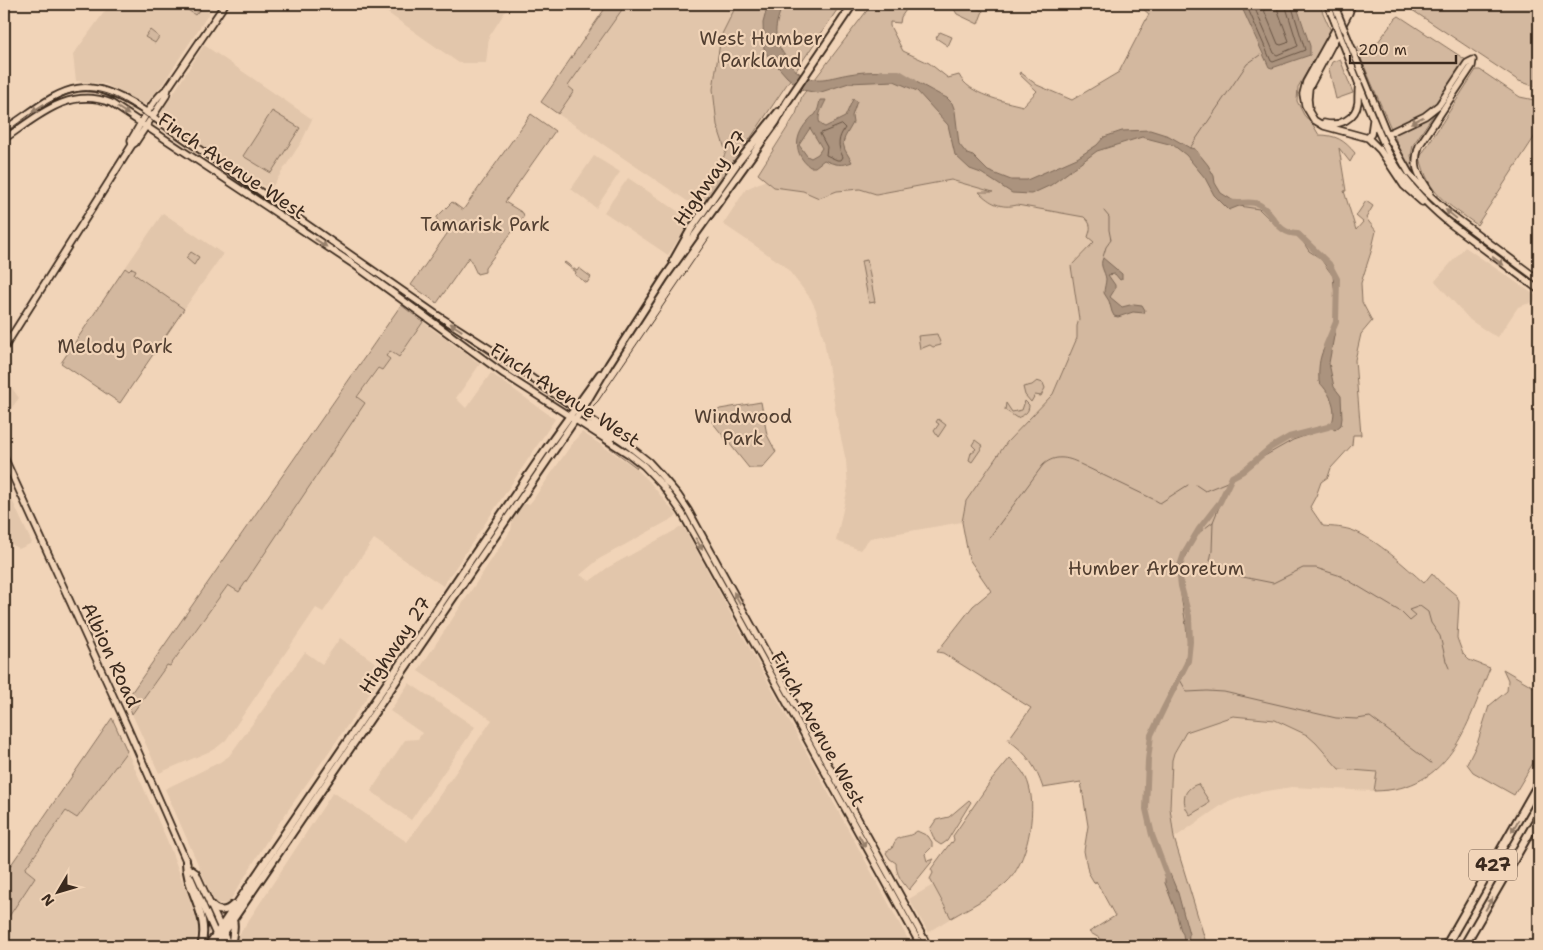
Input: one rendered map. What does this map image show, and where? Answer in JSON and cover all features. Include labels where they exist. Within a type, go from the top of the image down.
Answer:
[{"type":"highway","name":"427","points":[[1446,946],[1539,784]]},
{"type":"highway","name":"427","points":[[1464,946],[1539,816]]},
{"type":"main road","points":[[4,348],[135,143],[161,93],[168,88],[225,4]]},
{"type":"main road","name":"Highway 27","points":[[219,938],[238,901],[578,410],[591,385],[609,364],[665,277],[776,122],[787,102],[853,4]]},
{"type":"main road","points":[[1327,4],[1387,151],[1398,169],[1435,212]]},
{"type":"main road","points":[[1334,4],[1387,134],[1409,173],[1435,201],[1539,280]]},
{"type":"main road","points":[[1348,4],[1306,82],[1303,100],[1310,116],[1319,124],[1368,138],[1380,150],[1404,186],[1415,197],[1539,290]]},
{"type":"main road","points":[[1352,4],[1349,14],[1310,88],[1308,99],[1312,112],[1319,120],[1329,124],[1336,124],[1348,119],[1357,107],[1359,82]]},
{"type":"main road","points":[[1387,134],[1425,116],[1439,105],[1467,63],[1473,60],[1472,66],[1419,146],[1415,160],[1419,175],[1435,201]]},
{"type":"main road","name":"Finch Avenue West","points":[[4,130],[54,97],[73,88],[95,88],[112,93],[150,115],[629,447],[646,464],[683,515],[928,946]]},
{"type":"main road","name":"Finch Avenue West","points":[[4,139],[55,106],[68,100],[85,97],[111,103],[356,266],[453,338],[646,464]]},
{"type":"main road","name":"Highway 27","points":[[665,277],[680,246],[736,164],[787,102]]},
{"type":"main road","points":[[1368,138],[1371,134],[1373,118]]},
{"type":"main road","points":[[741,171],[739,166],[769,122]]},
{"type":"main road","name":"Highway 27","points":[[208,946],[219,938],[233,920],[572,417]]},
{"type":"main road","name":"Finch Avenue West","points":[[572,417],[629,447]]},
{"type":"main road","name":"Albion Road","points":[[4,457],[126,724],[186,860],[190,876],[219,938],[231,946]]},
{"type":"main road","name":"Finch Avenue West","points":[[808,735],[921,946]]},
{"type":"main road","points":[[186,860],[186,871],[203,922],[204,932],[201,946]]},
{"type":"main road","name":"Albion Road","points":[[189,868],[196,873],[210,904],[219,938]]},
{"type":"main road","points":[[210,904],[216,909],[223,911],[229,909],[238,901]]},
{"type":"main road","points":[[231,946],[231,937],[235,925],[233,920]]},
{"type":"shaded area","points":[[110,4],[215,4],[162,85],[146,104],[105,84],[76,81],[73,55]]},
{"type":"shaded area","points":[[375,4],[510,4],[489,37],[486,63],[459,63]]},
{"type":"shaded area","points":[[626,4],[737,4],[721,36],[717,125],[727,152],[693,205],[558,114],[574,91],[568,86]]},
{"type":"shaded area","points":[[204,45],[312,119],[302,141],[269,189],[241,173],[162,116],[162,111]]},
{"type":"shaded area","points":[[594,156],[620,172],[596,208],[571,189]]},
{"type":"shaded area","points":[[628,178],[685,216],[688,225],[668,255],[604,212]]},
{"type":"shaded area","points":[[766,180],[774,187],[803,191],[819,198],[837,191],[860,189],[876,194],[951,180],[1089,215],[1104,231],[1071,266],[1079,319],[1077,338],[1053,394],[1007,442],[966,501],[962,522],[870,538],[860,550],[836,541],[848,487],[846,461],[837,420],[824,340],[816,310],[811,299],[785,266],[723,224],[746,189]]},
{"type":"shaded area","points":[[163,213],[223,254],[184,309],[125,268]]},
{"type":"shaded area","points":[[1465,247],[1539,298],[1539,300],[1518,307],[1498,337],[1470,320],[1435,281]]},
{"type":"shaded area","points":[[423,322],[480,364],[456,398],[466,408],[491,373],[555,419],[443,586],[374,539],[323,612],[316,608],[226,740],[215,749],[159,773],[132,714],[167,665],[171,666],[228,585],[239,592],[365,403],[357,398],[379,368],[382,370],[389,359],[386,356],[390,351],[399,357]]},
{"type":"shaded area","points":[[4,377],[19,398],[4,418]]},
{"type":"shaded area","points":[[582,432],[637,469],[677,516],[599,559],[580,575],[590,581],[607,568],[683,526],[909,941],[899,946],[238,946],[235,941],[333,792],[407,842],[492,720],[418,671],[511,530],[513,518],[523,504],[529,504],[532,501]]},
{"type":"shaded area","points":[[12,500],[32,543],[19,549],[4,539],[4,506]]},
{"type":"shaded area","points":[[340,638],[386,670],[268,839],[228,904],[215,903],[165,789],[229,756],[305,652],[322,664]]},
{"type":"shaded area","points":[[409,683],[475,727],[411,820],[371,791],[405,740],[418,739],[422,733],[390,711]]},
{"type":"shaded area","points":[[1233,716],[1275,720],[1307,735],[1339,768],[1378,772],[1374,791],[1292,787],[1254,793],[1225,803],[1174,838],[1170,816],[1172,758],[1185,732]]},
{"type":"shaded area","points":[[127,751],[167,840],[199,928],[192,946],[4,946],[4,924],[35,877],[25,869],[66,811],[77,818]]},
{"type":"shaded area","points":[[933,885],[951,918],[928,932],[909,899]]},
{"type":"green space","points":[[188,4],[203,6],[195,15],[188,10]]},
{"type":"green space","points":[[608,4],[626,4],[568,86],[574,91],[558,114],[541,102]]},
{"type":"green space","name":"West Humber Parkland","points":[[737,4],[841,4],[703,205],[693,205],[717,170],[726,152],[717,125],[713,89],[721,36]]},
{"type":"green space","name":"Humber Arboretum","points":[[872,4],[910,4],[901,17],[900,23],[890,22],[890,26],[903,51],[929,63],[948,78],[959,75],[970,88],[978,92],[1023,106],[1037,91],[1019,74],[1020,72],[1037,85],[1072,100],[1119,72],[1149,14],[1137,4],[1319,4],[1331,31],[1298,87],[1297,101],[1304,115],[1319,135],[1339,139],[1355,153],[1350,162],[1339,148],[1346,191],[1344,191],[1356,230],[1363,222],[1356,216],[1366,201],[1373,206],[1366,218],[1376,231],[1361,283],[1362,302],[1372,321],[1361,334],[1355,360],[1361,435],[1353,435],[1352,445],[1331,468],[1328,477],[1321,482],[1310,507],[1323,526],[1339,527],[1363,535],[1390,554],[1424,583],[1432,573],[1457,596],[1459,602],[1457,638],[1463,654],[1469,660],[1490,668],[1473,712],[1452,751],[1438,767],[1421,780],[1400,788],[1374,791],[1377,772],[1339,769],[1307,735],[1275,720],[1233,716],[1186,732],[1172,760],[1170,808],[1174,838],[1207,946],[1113,946],[1089,932],[1115,916],[1096,881],[1095,884],[1088,872],[1084,851],[1088,826],[1081,782],[1043,788],[1030,761],[1021,750],[1008,740],[1031,708],[943,653],[937,652],[973,606],[991,591],[969,559],[962,522],[966,501],[1007,442],[1053,394],[1077,338],[1079,319],[1071,266],[1094,242],[1088,237],[1090,224],[1084,217],[1017,205],[1001,206],[987,199],[979,192],[993,192],[951,180],[876,194],[860,189],[837,191],[819,198],[803,191],[774,187],[758,174],[796,114],[802,96]]},
{"type":"green space","points":[[951,4],[966,4],[983,11],[978,24],[957,14]]},
{"type":"green space","points":[[1403,4],[1539,4],[1539,88],[1519,81]]},
{"type":"green space","points":[[1399,16],[1466,60],[1468,64],[1413,145],[1411,156],[1418,177],[1405,161],[1356,47],[1370,50]]},
{"type":"green space","points":[[150,30],[159,37],[155,43],[145,37]]},
{"type":"green space","points":[[940,32],[952,37],[948,46],[936,38]]},
{"type":"green space","points":[[1340,59],[1353,93],[1336,99],[1329,69],[1332,62]]},
{"type":"green space","points":[[1476,70],[1480,70],[1520,97],[1539,101],[1539,130],[1477,225],[1448,204],[1434,190],[1428,181],[1420,157]]},
{"type":"green space","points":[[272,111],[300,128],[271,173],[243,156]]},
{"type":"green space","name":"Tamarisk Park","points":[[531,114],[555,131],[505,202],[523,213],[524,216],[485,268],[485,272],[477,274],[469,257],[437,303],[411,285],[449,231],[437,222],[437,217],[452,202],[463,210]]},
{"type":"green space","points":[[191,252],[199,257],[194,265],[186,258]]},
{"type":"green space","points":[[867,260],[875,302],[869,303],[861,261]]},
{"type":"green space","points":[[565,262],[577,271],[579,268],[591,277],[587,283],[575,275],[576,272]]},
{"type":"green space","name":"Melody Park","points":[[125,268],[129,271],[132,268],[136,270],[134,274],[184,309],[120,403],[61,363]]},
{"type":"green space","points":[[401,305],[423,322],[399,357],[390,351],[386,356],[390,359],[382,370],[378,368],[357,397],[365,403],[239,592],[228,585],[170,666],[167,665],[132,714],[127,699]]},
{"type":"green space","points":[[937,334],[941,345],[933,347],[930,345],[920,349],[918,336]]},
{"type":"green space","points":[[1037,381],[1043,383],[1045,388],[1041,396],[1035,395],[1031,402],[1025,395],[1023,387],[1032,385]]},
{"type":"green space","points":[[1025,401],[1029,405],[1028,410],[1020,417],[1017,418],[1005,410],[1006,403],[1012,412],[1022,410]]},
{"type":"green space","name":"Windwood Park","points":[[761,402],[767,435],[776,452],[762,468],[749,468],[708,417],[720,409]]},
{"type":"green space","points":[[938,419],[946,425],[938,437],[934,431],[939,424],[936,422]]},
{"type":"green space","points":[[603,440],[637,463],[637,468],[602,442]]},
{"type":"green space","points":[[975,440],[983,446],[972,462],[969,460],[971,453],[976,449],[972,445]]},
{"type":"green space","points":[[1503,669],[1539,690],[1539,753],[1514,795],[1473,772],[1467,764],[1477,744],[1489,706],[1507,691],[1508,680]]},
{"type":"green space","points":[[112,718],[127,751],[77,818],[66,811],[25,869],[35,877],[4,924],[4,875]]},
{"type":"green space","points":[[1010,758],[1026,778],[1031,797],[1031,823],[1025,851],[1020,864],[1006,883],[987,897],[951,918],[930,879],[933,873],[931,869],[952,843],[954,840],[953,836],[991,781]]},
{"type":"green space","points":[[1198,784],[1209,801],[1207,805],[1190,815],[1184,801],[1186,793]]},
{"type":"green space","points":[[969,800],[971,802],[947,841],[941,845],[935,841],[930,829],[936,820],[949,817]]},
{"type":"green space","points":[[917,831],[928,836],[932,842],[932,847],[925,854],[927,861],[934,859],[909,890],[900,878],[896,863],[886,853],[892,849],[896,840]]},
{"type":"water","points":[[768,4],[783,4],[776,25],[776,37],[781,50],[796,71],[804,76],[816,79],[862,72],[892,73],[909,78],[947,98],[952,103],[955,111],[959,144],[967,154],[973,156],[988,171],[1011,180],[1027,180],[1077,158],[1097,145],[1104,137],[1122,131],[1150,130],[1169,136],[1195,149],[1208,165],[1221,193],[1239,206],[1229,210],[1214,195],[1205,178],[1186,155],[1173,145],[1142,137],[1097,151],[1051,185],[1038,191],[1031,194],[1012,193],[981,173],[970,169],[955,155],[948,125],[917,91],[894,81],[849,83],[818,93],[803,90],[787,77],[764,51],[763,23]]},
{"type":"water","points":[[1250,4],[1296,4],[1310,46],[1310,55],[1272,68],[1269,67],[1243,10],[1243,7]]},
{"type":"water","points":[[853,99],[857,101],[852,116],[853,123],[843,143],[852,162],[838,164],[824,160],[815,167],[810,167],[804,162],[798,150],[798,138],[804,126],[815,115],[820,100],[826,100],[819,119],[821,125],[825,127],[845,117]],"holes":[[[810,128],[822,148],[818,154],[811,158],[807,156],[799,145]]]},
{"type":"water","points":[[1103,258],[1122,274],[1122,279],[1120,280],[1115,274],[1108,275],[1115,285],[1115,289],[1110,297],[1122,307],[1134,304],[1142,305],[1145,310],[1144,313],[1133,312],[1118,317],[1114,316],[1104,293],[1106,279],[1102,266]]},
{"type":"water","points":[[1335,331],[1329,363],[1334,387],[1341,396],[1342,418],[1341,425],[1335,430],[1330,427],[1333,421],[1334,409],[1330,397],[1319,382],[1319,374],[1321,355]]},
{"type":"water","points":[[1170,874],[1178,893],[1189,934],[1188,946],[1181,946],[1184,941],[1183,934],[1165,883],[1165,878]]},
{"type":"waterway","points":[[1190,148],[1247,64],[1260,55]]},
{"type":"waterway","points":[[881,73],[899,73],[914,82]]},
{"type":"waterway","points":[[1230,202],[1255,203],[1263,207],[1279,226],[1290,233],[1298,234],[1329,264],[1337,279],[1336,322],[1326,346]]},
{"type":"waterway","points":[[1239,206],[1259,209],[1281,230],[1300,237],[1309,251],[1320,258],[1333,276],[1336,306],[1335,331]]},
{"type":"waterway","points":[[1103,257],[1106,247],[1111,240],[1109,217],[1104,211]]},
{"type":"waterway","points":[[1170,883],[1152,835],[1146,809],[1148,760],[1151,735],[1188,661],[1190,642],[1189,616],[1181,586],[1179,569],[1184,554],[1199,529],[1220,502],[1232,477],[1243,471],[1270,448],[1289,437],[1328,427],[1336,422]]},
{"type":"waterway","points":[[1196,485],[1205,491],[1232,480],[1261,458],[1293,440],[1330,427]]},
{"type":"waterway","points":[[989,538],[1043,465],[1059,458],[1077,462]]},
{"type":"waterway","points":[[1080,464],[1153,499]]},
{"type":"waterway","points":[[1232,480],[1228,485],[1213,522],[1210,561],[1233,575],[1273,583],[1303,568],[1316,568],[1341,576],[1401,612],[1410,621],[1416,616],[1409,610],[1420,606],[1428,612],[1431,623],[1440,636],[1449,668]]},
{"type":"waterway","points":[[1155,500],[1160,503],[1188,485]]},
{"type":"waterway","points":[[1213,522],[1191,539],[1190,549],[1179,571],[1187,641],[1186,660],[1179,678],[1187,692],[1224,692],[1336,718],[1357,719],[1370,717],[1431,763]]},
{"type":"tram line","points":[[4,133],[46,104],[69,93],[94,91],[119,99],[562,404]]},
{"type":"tram line","points":[[591,408],[598,401],[709,238]]}]
